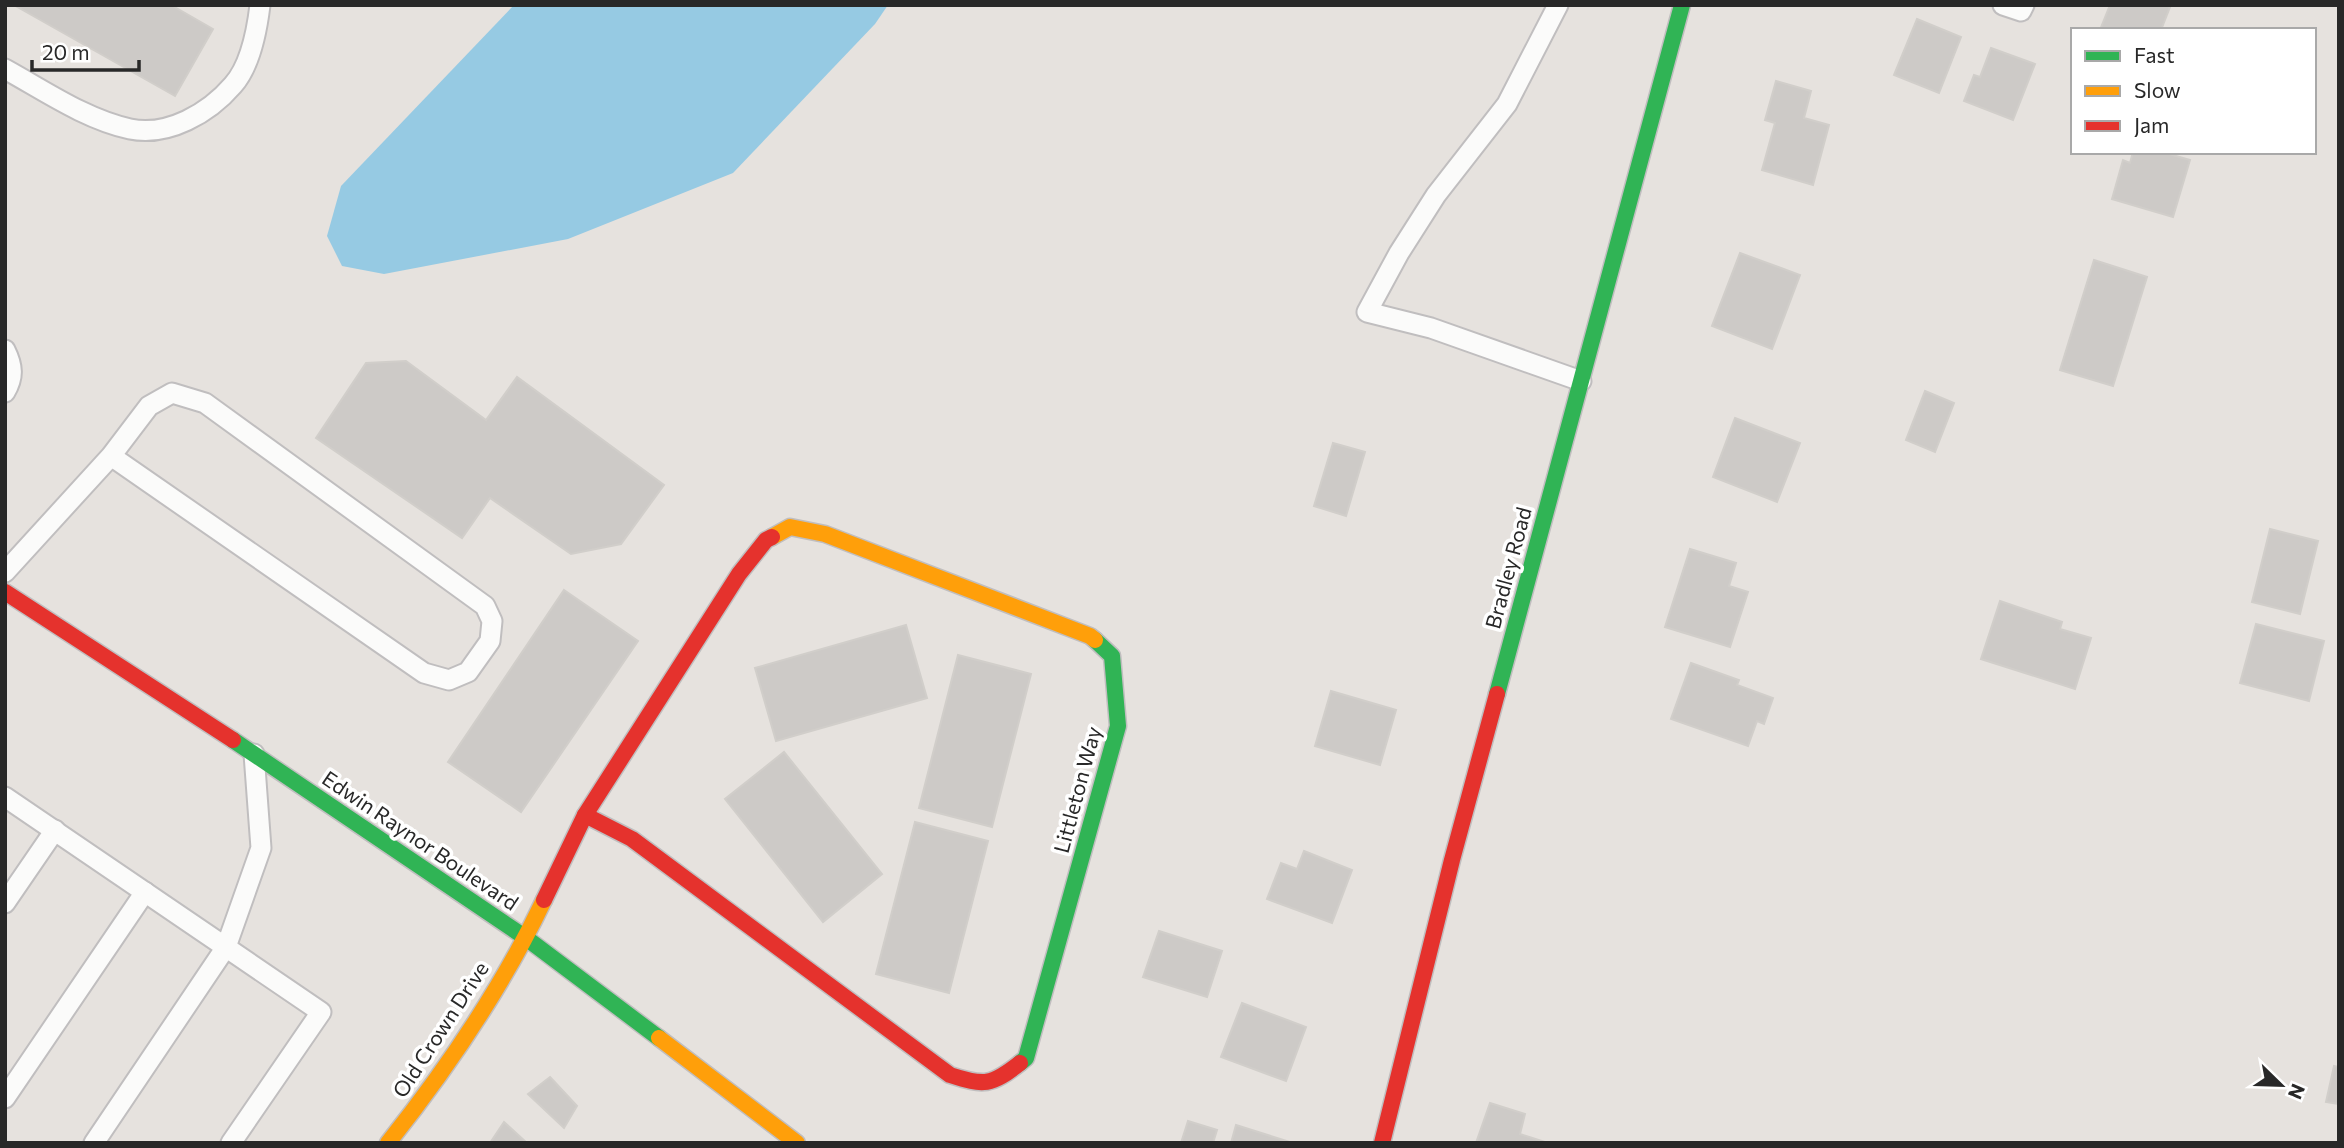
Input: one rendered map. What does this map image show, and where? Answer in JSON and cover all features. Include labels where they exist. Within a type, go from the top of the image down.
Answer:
[{"type":"street","name":"Bradley Road","points":[[1382,1143],[1455,847],[1682,5]]},
{"type":"street","name":"Littleton Way","points":[[526,937],[585,815],[739,575],[766,540],[790,527],[825,534],[1090,636],[1112,656],[1118,726],[1027,1058],[1001,1078],[977,1084],[950,1075],[632,839],[585,815]]},
{"type":"street","name":"Edwin Raynor Boulevard","points":[[5,592],[254,754],[526,937],[797,1143]]},
{"type":"street","name":"Old Crown Drive","points":[[388,1143],[431,1090],[526,937]]},
{"type":"lane","points":[[5,69],[85,113],[132,129],[171,128],[203,112],[234,84],[255,41],[260,5]]},
{"type":"lane","points":[[1559,5],[1507,104],[1436,195],[1399,253],[1367,312],[1431,328],[1581,381]]},
{"type":"lane","points":[[2003,5],[2021,11],[2024,5]]},
{"type":"lane","points":[[5,351],[12,365],[11,382],[5,392]]},
{"type":"lane","points":[[5,572],[111,456],[149,406],[172,393],[205,402],[485,606],[492,621],[490,641],[468,672],[449,680],[424,673],[111,456]]},
{"type":"lane","points":[[94,1143],[226,947],[261,848],[254,754]]},
{"type":"lane","points":[[5,797],[321,1012],[231,1143]]},
{"type":"lane","points":[[5,903],[55,830]]},
{"type":"lane","points":[[5,1098],[145,891]]},
{"type":"water","points":[[514,5],[888,5],[875,24],[733,173],[568,239],[384,274],[342,266],[327,236],[341,186]]},
{"type":"building","points":[[14,5],[171,5],[213,29],[175,96]]},
{"type":"building","points":[[2110,5],[2170,7],[2162,28],[2101,28]]},
{"type":"building","points":[[1917,19],[1961,37],[1939,93],[1894,75]]},
{"type":"building","points":[[1991,48],[2035,64],[2013,120],[1964,101],[1974,75],[1980,77]]},
{"type":"building","points":[[1776,81],[1811,91],[1804,118],[1829,125],[1813,185],[1762,170],[1775,123],[1765,120]]},
{"type":"building","points":[[2132,154],[2169,154],[2190,160],[2173,217],[2112,199],[2123,160],[2130,163]]},
{"type":"building","points":[[1740,253],[1800,275],[1772,349],[1712,326]]},
{"type":"building","points":[[2094,260],[2147,277],[2113,386],[2060,370]]},
{"type":"building","points":[[406,361],[486,420],[517,377],[664,485],[621,544],[571,554],[490,498],[462,538],[316,438],[366,363]]},
{"type":"building","points":[[1925,391],[1954,403],[1935,452],[1906,440]]},
{"type":"building","points":[[1735,418],[1800,443],[1777,502],[1713,477]]},
{"type":"building","points":[[1333,443],[1365,452],[1346,516],[1314,506]]},
{"type":"building","points":[[2270,529],[2318,541],[2300,614],[2252,602]]},
{"type":"building","points":[[1690,549],[1736,563],[1729,586],[1748,592],[1730,647],[1665,627]]},
{"type":"building","points":[[564,590],[638,641],[521,812],[448,762]]},
{"type":"building","points":[[2000,601],[2062,622],[2060,629],[2091,638],[2075,689],[1981,659]]},
{"type":"building","points":[[2256,624],[2324,641],[2309,701],[2240,683]]},
{"type":"building","points":[[906,625],[927,698],[776,741],[755,668]]},
{"type":"building","points":[[958,655],[1031,674],[992,827],[919,808]]},
{"type":"building","points":[[1691,663],[1739,680],[1737,685],[1773,698],[1764,724],[1757,721],[1748,746],[1671,719]]},
{"type":"building","points":[[1331,691],[1396,710],[1380,765],[1315,746]]},
{"type":"building","points":[[784,752],[882,874],[823,922],[725,799]]},
{"type":"building","points":[[915,822],[988,841],[949,993],[876,974]]},
{"type":"building","points":[[1304,851],[1352,870],[1332,923],[1267,899],[1281,863],[1297,869]]},
{"type":"building","points":[[1159,931],[1222,951],[1207,997],[1143,977]]},
{"type":"building","points":[[1242,1003],[1306,1027],[1286,1081],[1221,1057]]},
{"type":"building","points":[[2334,1066],[2339,1067],[2339,1104],[2326,1102]]},
{"type":"building","points":[[550,1077],[577,1106],[564,1128],[528,1094]]},
{"type":"building","points":[[1490,1103],[1525,1114],[1520,1134],[1548,1143],[1476,1143]]},
{"type":"building","points":[[1188,1121],[1217,1130],[1213,1143],[1181,1143]]},
{"type":"building","points":[[504,1122],[527,1143],[490,1143]]},
{"type":"building","points":[[1236,1125],[1293,1143],[1231,1143]]},
{"type":"traffic: fast","points":[[1497,694],[1682,5]]},
{"type":"traffic: fast","points":[[1020,1063],[1026,1058],[1118,726],[1112,656],[1095,640]]},
{"type":"traffic: fast","points":[[233,740],[526,938],[659,1038]]},
{"type":"traffic: slow","points":[[772,537],[790,527],[825,534],[1095,640]]},
{"type":"traffic: slow","points":[[388,1143],[473,1026],[511,963],[544,900]]},
{"type":"traffic: slow","points":[[659,1038],[797,1143]]},
{"type":"traffic: jam","points":[[544,900],[585,815],[739,574],[766,540],[772,537]]},
{"type":"traffic: jam","points":[[5,592],[233,740]]},
{"type":"traffic: jam","points":[[1382,1143],[1452,860],[1497,694]]},
{"type":"traffic: jam","points":[[585,815],[632,839],[950,1075],[987,1082],[1002,1076],[1020,1063]]}]
